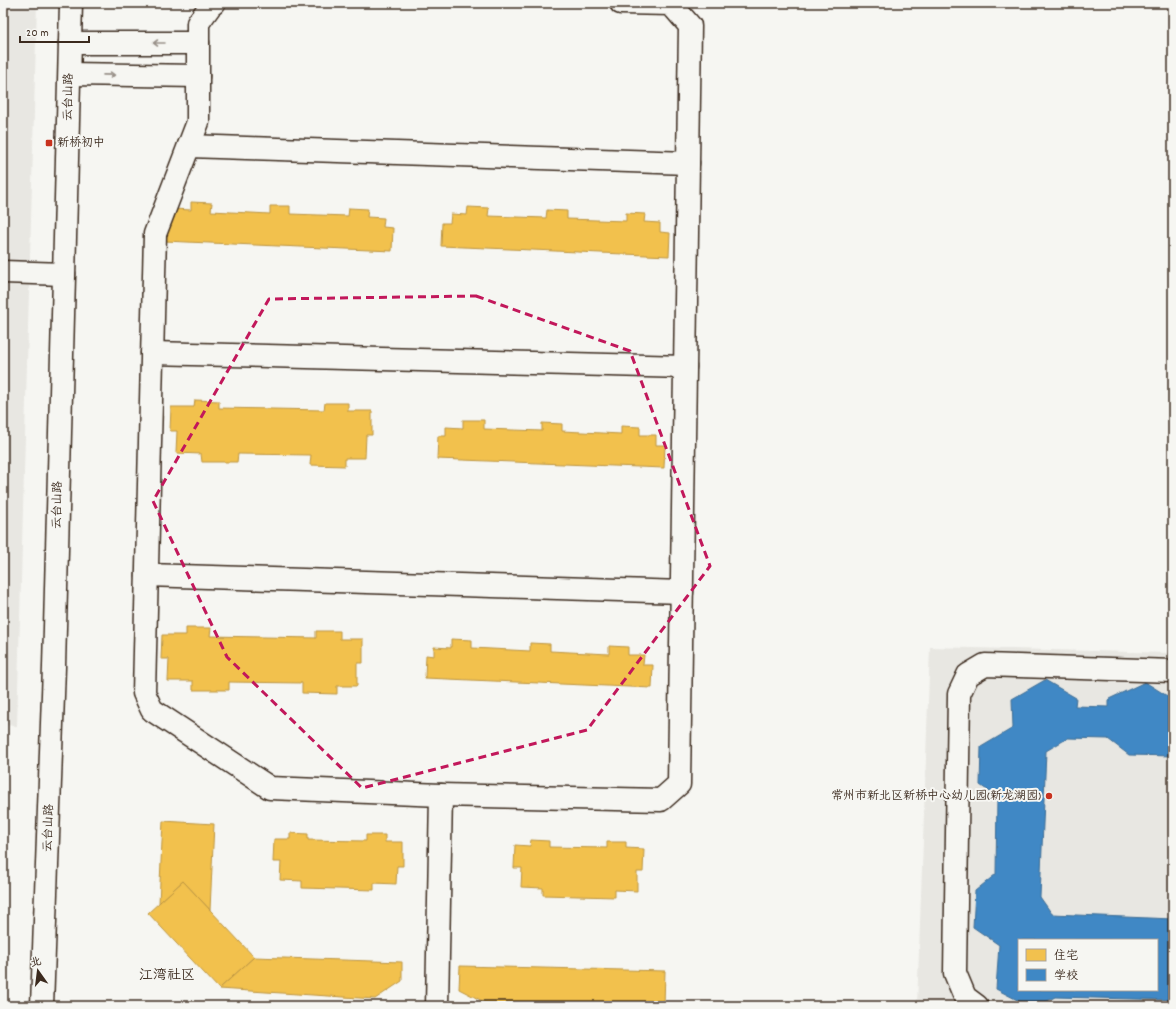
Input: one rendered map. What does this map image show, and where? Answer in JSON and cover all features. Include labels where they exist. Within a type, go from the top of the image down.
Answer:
[{"type":"street","name":"云台山路","points":[[42,1006],[54,675],[71,3]]},
{"type":"street","points":[[214,3],[210,5],[198,23],[198,122],[156,234],[144,693],[152,710],[270,788],[441,796],[661,800],[679,784],[690,26],[672,4],[621,3]]},
{"type":"street","points":[[70,43],[198,43]]},
{"type":"street","points":[[70,74],[198,76]]},
{"type":"street","points":[[189,146],[688,163]]},
{"type":"street","points":[[3,272],[64,274]]},
{"type":"street","points":[[152,353],[685,367]]},
{"type":"street","points":[[147,575],[682,592]]},
{"type":"street","points":[[977,1006],[965,997],[955,974],[959,694],[968,675],[985,665],[1173,670]]},
{"type":"street","points":[[437,1006],[441,796]]},
{"type":"highlighted area","points":[[476,296],[630,351],[710,566],[587,730],[362,788],[227,657],[153,501],[269,299]]},
{"type":"shaded area","points":[[3,3],[37,3],[17,726],[3,725]]},
{"type":"shaded area","name":"常州市新北区新桥中心幼儿园(新龙湖园)","points":[[930,647],[1173,653],[1173,1006],[917,1006]]},
{"type":"building: 住宅","points":[[191,202],[212,203],[211,211],[270,214],[270,206],[290,206],[290,214],[348,216],[349,208],[368,209],[367,217],[384,218],[383,227],[393,228],[392,251],[164,241],[165,218],[174,218],[174,209],[191,210]]},
{"type":"building: 住宅","points":[[468,207],[489,208],[488,216],[546,218],[547,210],[567,211],[567,219],[626,221],[626,213],[645,214],[644,222],[660,223],[660,232],[670,233],[669,256],[441,246],[442,223],[450,223],[451,214],[467,215]]},
{"type":"building: 住宅","points":[[195,400],[219,401],[219,408],[324,410],[325,403],[348,403],[348,411],[372,411],[372,435],[366,435],[365,458],[345,458],[345,466],[310,465],[311,455],[238,454],[237,462],[202,462],[201,454],[176,453],[177,431],[170,431],[171,407],[194,407]]},
{"type":"building: 住宅","points":[[463,420],[484,420],[484,429],[542,431],[542,423],[562,424],[562,431],[621,434],[621,426],[640,427],[640,435],[656,435],[656,445],[665,445],[664,468],[437,459],[438,436],[446,436],[446,427],[463,428]]},
{"type":"building: 住宅","points":[[186,628],[211,628],[210,636],[316,638],[316,631],[340,631],[340,639],[363,639],[363,663],[357,663],[357,686],[337,686],[337,694],[302,693],[302,683],[229,682],[229,690],[193,690],[193,681],[168,681],[169,659],[161,659],[162,635],[186,635]]},
{"type":"building: 住宅","points":[[451,639],[472,640],[472,648],[530,651],[530,643],[550,644],[550,651],[609,654],[609,646],[628,647],[628,655],[644,655],[643,665],[653,665],[652,688],[425,678],[426,655],[434,656],[434,647],[451,648]]},
{"type":"building: 住宅","points":[[163,821],[214,824],[210,910],[183,881],[159,903]]},
{"type":"building: 住宅","points":[[290,833],[308,834],[308,840],[366,841],[366,835],[385,835],[385,842],[403,842],[403,866],[397,866],[396,884],[374,883],[374,890],[302,888],[302,881],[280,880],[281,862],[273,862],[274,839],[290,839]]},
{"type":"building: 住宅","points":[[531,840],[549,841],[549,847],[607,848],[607,842],[626,842],[626,848],[644,849],[643,872],[637,872],[637,891],[615,890],[615,897],[543,895],[543,888],[521,887],[522,868],[514,868],[515,845],[530,846]]},
{"type":"building: 住宅","points":[[183,881],[254,957],[219,989],[148,913]]},
{"type":"building: 住宅","points":[[254,957],[402,962],[402,981],[375,999],[219,989]]},
{"type":"building: 住宅","points":[[460,966],[665,971],[664,1006],[492,1006],[459,989]]},
{"type":"building: 学校","points":[[1045,680],[1076,698],[1075,706],[1109,707],[1109,699],[1145,682],[1173,699],[1173,756],[1129,755],[1108,739],[1068,738],[1046,751],[1040,897],[1052,914],[1173,919],[1173,1000],[1055,997],[1038,1006],[1029,1006],[996,989],[999,945],[973,927],[975,891],[996,874],[997,797],[980,785],[981,747],[1013,728],[1012,699]]},
{"type":"place","name":"新桥初中","points":[[49,143]]},
{"type":"place","name":"常州市新北区新桥中心幼儿园(新龙湖园)","points":[[1049,796]]},
{"type":"district","name":"江湾社区","points":[[167,976]]}]
